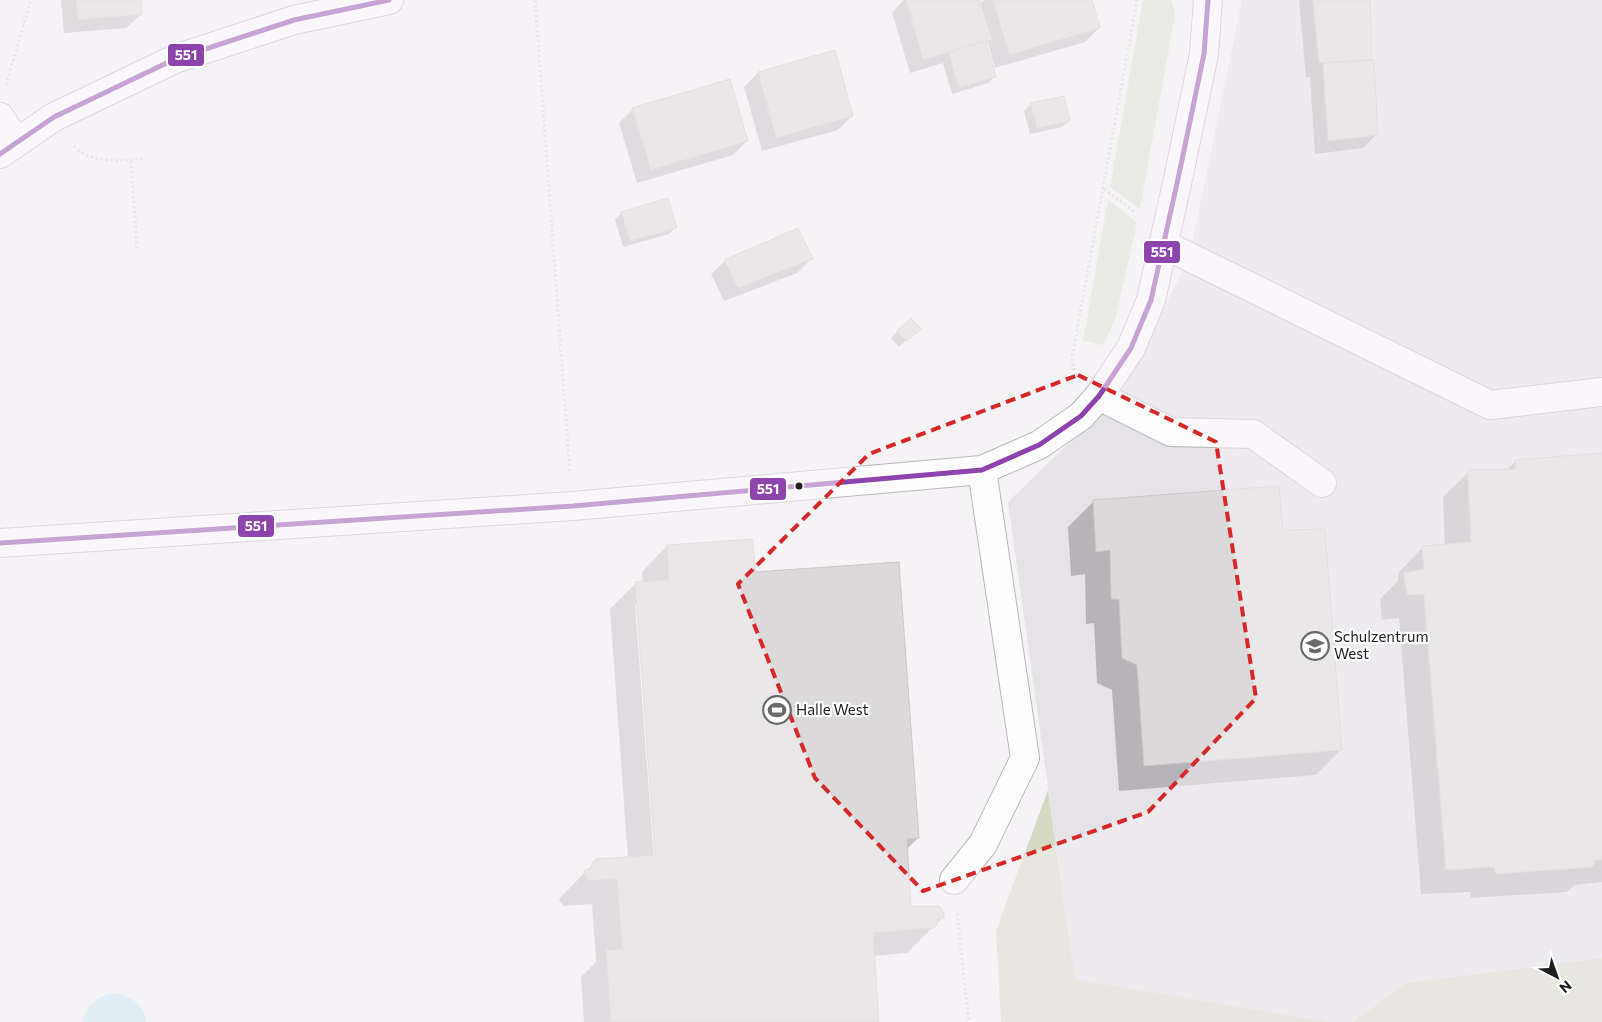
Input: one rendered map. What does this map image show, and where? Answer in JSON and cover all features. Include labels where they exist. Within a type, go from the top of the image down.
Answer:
[{"type":"street","points":[[0,117],[8,148],[54,117],[176,59],[294,20],[389,0]]},
{"type":"street","points":[[9,543],[573,506],[982,470],[1039,445],[1081,416],[1099,396],[1131,348],[1151,300],[1204,54],[1208,0]]},
{"type":"street","points":[[1163,244],[1490,405],[1602,392]]},
{"type":"street","points":[[1099,396],[1171,432],[1253,434],[1322,483]]},
{"type":"street","points":[[954,880],[983,844],[1026,758],[982,470]]},
{"type":"path","points":[[6,86],[31,0]]},
{"type":"path","points":[[535,0],[573,506]]},
{"type":"path","points":[[1081,416],[1072,358],[1137,0]]},
{"type":"path","points":[[54,117],[77,149],[98,159],[131,161],[142,158]]},
{"type":"path","points":[[131,161],[137,250]]},
{"type":"path","points":[[954,880],[969,1022]]},
{"type":"highlighted area","points":[[1078,375],[1216,442],[1256,698],[1148,812],[923,891],[815,778],[738,584],[869,454]]},
{"type":"shaded area","name":"Schulzentrum West","points":[[1242,0],[1602,0],[1602,958],[1406,983],[1353,1022],[1331,1022],[1075,979],[1008,502],[1120,394],[1189,259]]},
{"type":"green space","points":[[1143,0],[1171,0],[1174,9],[1174,20],[1140,209],[1110,187]]},
{"type":"green space","points":[[1108,199],[1137,223],[1115,320],[1103,345],[1083,341]]},
{"type":"green space","points":[[1048,790],[1075,979],[1331,1022],[1001,1022],[996,931]]},
{"type":"green space","points":[[1602,958],[1602,1022],[1353,1022],[1406,983]]},
{"type":"water","points":[[114,993],[125,996],[135,1002],[142,1010],[146,1022],[82,1022],[86,1011],[93,1002],[102,996]]},
{"type":"building","points":[[76,0],[141,0],[142,15],[78,20]]},
{"type":"building","points":[[906,0],[980,0],[992,40],[923,60]]},
{"type":"building","points":[[993,0],[1092,0],[1100,28],[1009,55]]},
{"type":"building","points":[[1313,0],[1370,0],[1372,60],[1319,63]]},
{"type":"building","points":[[986,41],[996,77],[958,88],[949,52]]},
{"type":"building","points":[[835,50],[853,116],[776,138],[758,72]]},
{"type":"building","points":[[1374,60],[1378,135],[1328,141],[1323,63]]},
{"type":"building","points":[[730,79],[748,141],[651,170],[632,108]]},
{"type":"building","points":[[1064,96],[1070,121],[1037,128],[1030,103]]},
{"type":"building","points":[[668,198],[677,228],[630,241],[621,212]]},
{"type":"building","points":[[798,228],[813,259],[738,288],[724,260]]},
{"type":"building","points":[[911,318],[921,329],[907,341],[897,331]]},
{"type":"building","name":"Schulzentrum West","points":[[1602,453],[1602,860],[1595,860],[1593,867],[1496,874],[1494,867],[1446,870],[1424,594],[1407,595],[1404,573],[1424,569],[1422,546],[1471,542],[1468,470],[1515,469],[1515,460]]},
{"type":"building","points":[[1279,486],[1283,530],[1325,529],[1342,750],[1144,766],[1137,665],[1122,658],[1119,599],[1111,599],[1110,550],[1096,552],[1093,500]]},
{"type":"building","name":"Halle West","points":[[753,539],[755,572],[899,562],[919,838],[907,839],[911,906],[939,906],[944,913],[944,918],[937,919],[937,925],[934,928],[873,933],[879,1022],[611,1022],[606,950],[622,949],[617,879],[588,881],[584,873],[585,870],[591,869],[592,863],[596,859],[655,855],[635,582],[669,580],[667,545]]},
{"type":"transit line","name":"551","points":[[0,154],[54,117],[175,59],[294,20],[389,0]]},
{"type":"transit line","name":"551","points":[[0,543],[573,506],[982,470],[1039,445],[1081,416],[1099,396],[1131,348],[1151,300],[1204,54],[1208,0]]},
{"type":"place","name":"Schulzentrum West","points":[[1315,646]]},
{"type":"place","name":"Halle West","points":[[777,710]]}]
